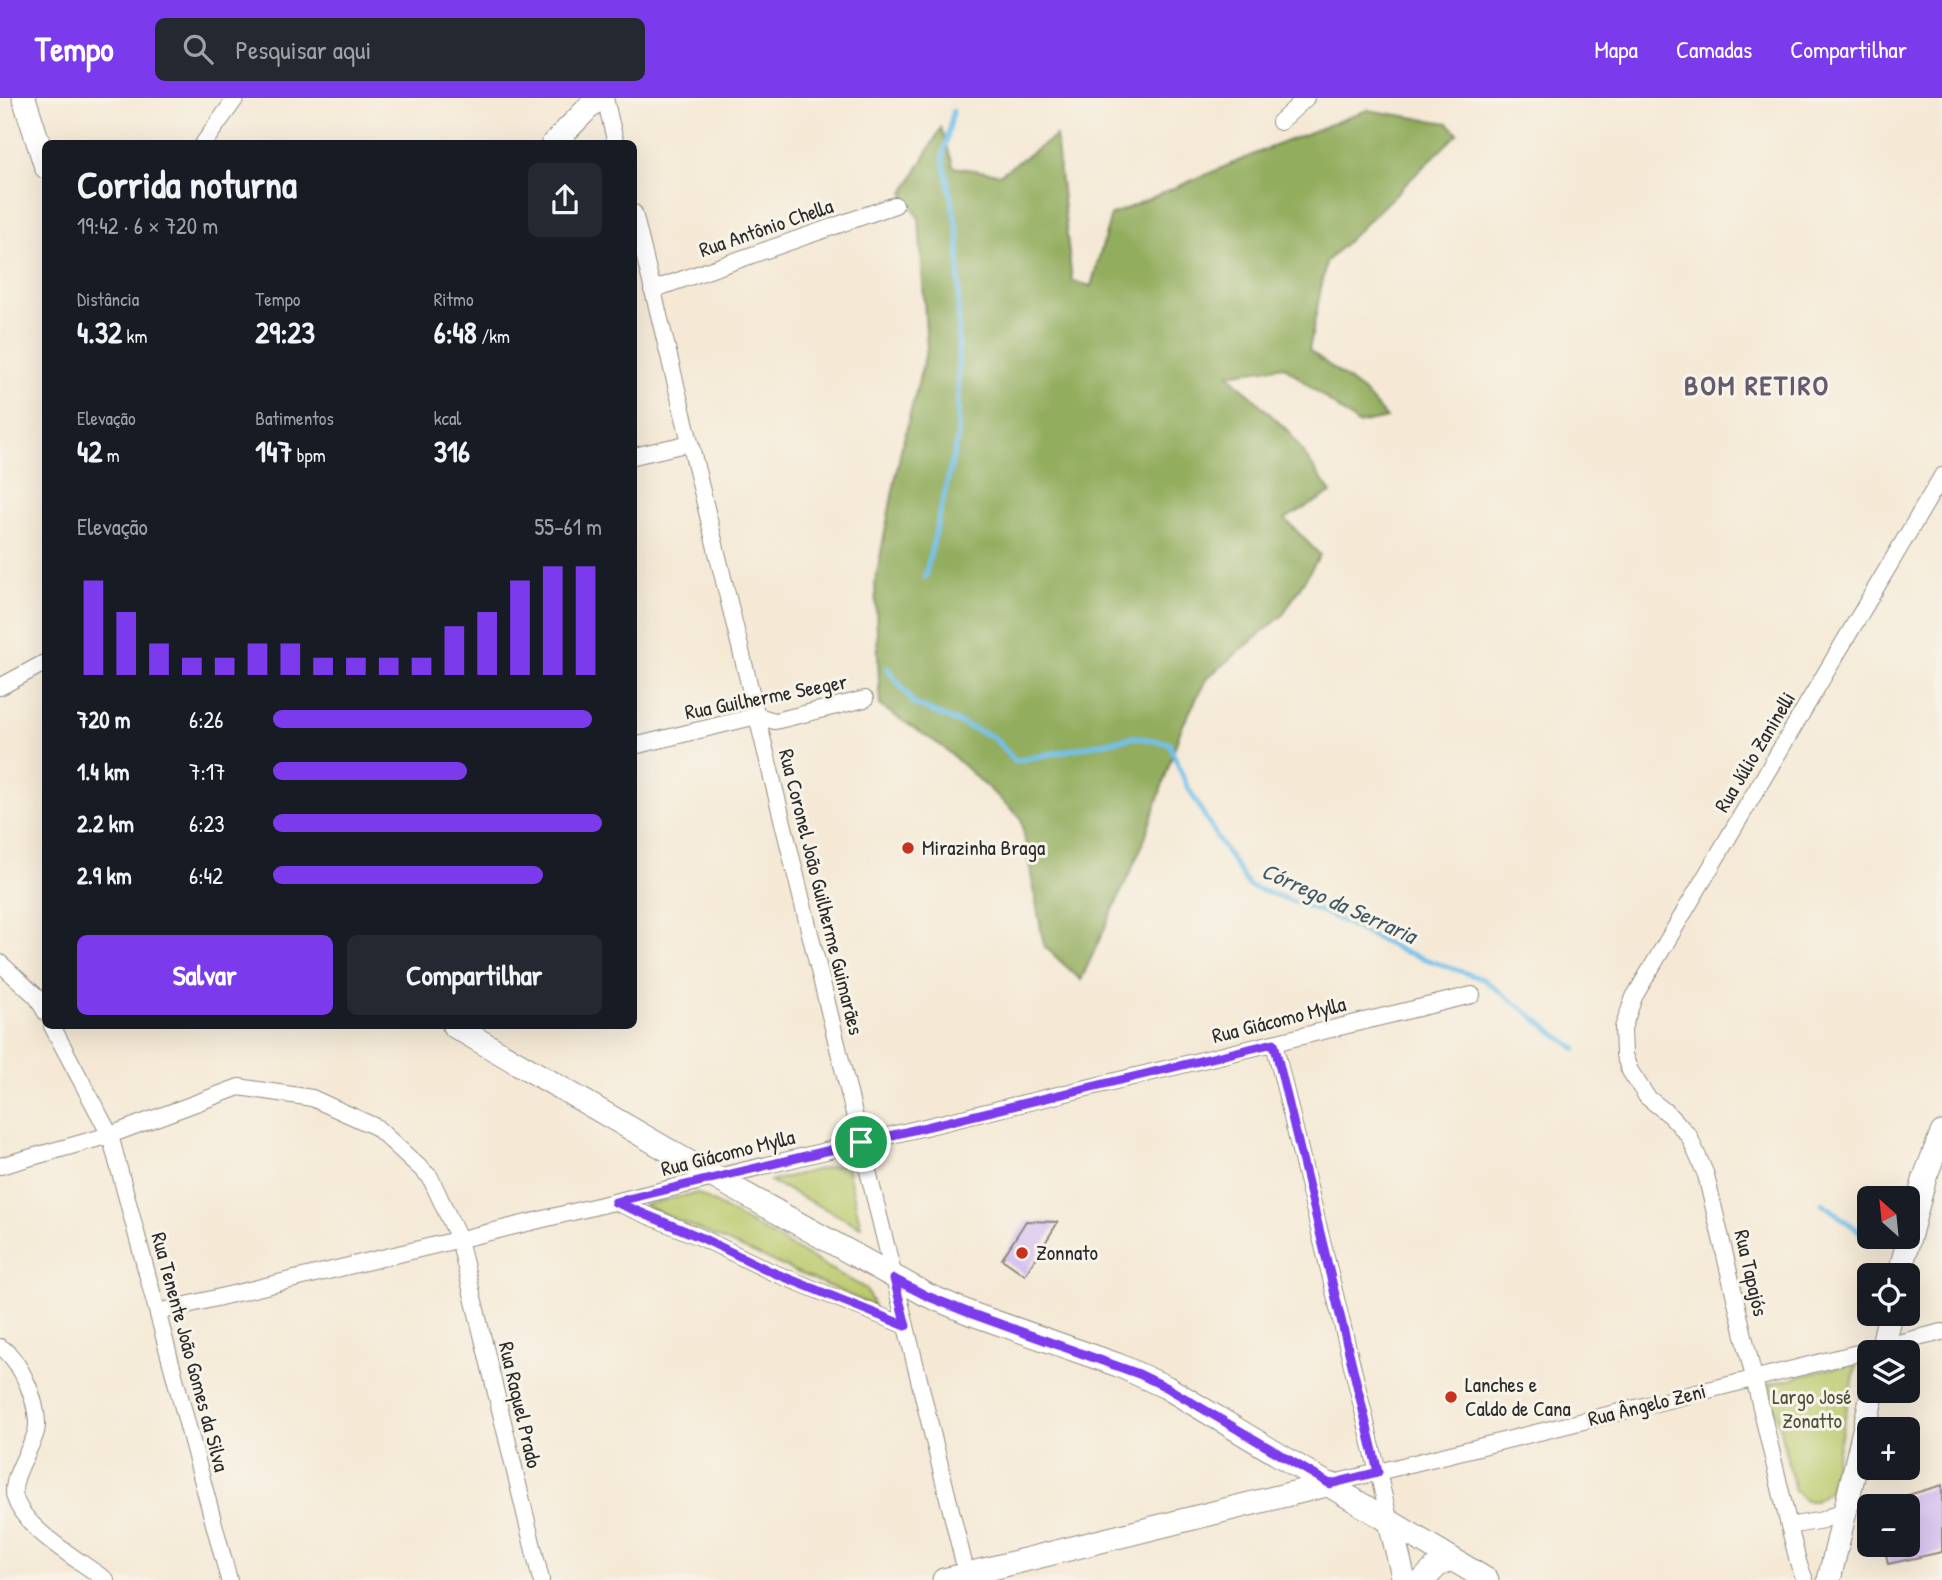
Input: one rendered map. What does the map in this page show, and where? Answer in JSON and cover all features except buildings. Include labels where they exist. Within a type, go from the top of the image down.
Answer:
[{"type":"main road","points":[[24,98],[42,154]]},
{"type":"main road","points":[[557,140],[598,98]]},
{"type":"main road","points":[[459,1029],[716,1178],[927,1296],[1139,1374],[1166,1387],[1487,1580]]},
{"type":"main road","points":[[1902,1263],[1925,1177],[1942,1133]]},
{"type":"main road","points":[[1829,1580],[1869,1403]]},
{"type":"main road","name":"Rua Ângelo Zeni","points":[[944,1580],[967,1577],[1330,1484]]},
{"type":"main road","points":[[1390,1521],[1404,1580]]},
{"type":"main road","points":[[1423,1580],[1437,1566],[1450,1559]]},
{"type":"street","points":[[206,140],[236,98]]},
{"type":"street","points":[[605,98],[616,140]]},
{"type":"street","points":[[1280,122],[1306,98]]},
{"type":"street","name":"Rua Antônio Chella","points":[[652,290],[894,205]]},
{"type":"street","name":"Rua Coronel João Guilherme Guimarães","points":[[637,226],[967,1577]]},
{"type":"street","points":[[637,455],[690,443]]},
{"type":"street","name":"Rua Júlio Zaninelli","points":[[1624,1055],[1623,1028],[1634,997],[1942,476]]},
{"type":"street","points":[[0,687],[42,664]]},
{"type":"street","name":"Rua Guilherme Seeger","points":[[637,745],[757,716],[775,721],[865,699]]},
{"type":"street","points":[[0,963],[37,997],[42,1006]]},
{"type":"street","name":"Rua Giácomo Mylla","points":[[158,1312],[1472,995]]},
{"type":"street","name":"Rua Tenente João Gomes da Silva","points":[[54,1029],[110,1135],[229,1580]]},
{"type":"street","points":[[1274,1043],[1390,1521]]},
{"type":"street","name":"Rua Tapajós","points":[[1624,1055],[1637,1085],[1681,1126],[1701,1161],[1789,1526],[1805,1580]]},
{"type":"street","name":"Rua Raquel Prado","points":[[0,1166],[110,1135],[239,1087],[312,1098],[376,1127],[430,1177],[459,1240],[541,1580]]},
{"type":"street","points":[[615,1202],[700,1237],[772,1272],[906,1326]]},
{"type":"street","name":"Rua Ângelo Zeni","points":[[1915,1340],[1942,1332]]},
{"type":"street","points":[[0,1347],[8,1351],[30,1387],[37,1430],[20,1467],[14,1495],[24,1517],[106,1580],[113,1580]]},
{"type":"street","name":"Rua Ângelo Zeni","points":[[1330,1484],[1857,1356]]},
{"type":"street","points":[[1789,1526],[1823,1520],[1846,1509]]},
{"type":"green space","points":[[1367,110],[1448,123],[1458,133],[1326,262],[1309,350],[1364,392],[1387,418],[1358,424],[1284,366],[1228,374],[1289,432],[1331,493],[1285,519],[1320,555],[1282,616],[1207,678],[1181,729],[1143,844],[1081,980],[1044,946],[1021,818],[943,747],[880,706],[875,583],[901,450],[927,348],[919,219],[904,193],[941,128],[954,167],[1000,174],[1056,136],[1072,281],[1091,286],[1111,215]]},
{"type":"green space","points":[[846,1163],[861,1227],[770,1181]]},
{"type":"green space","points":[[697,1193],[866,1289],[874,1306],[643,1205]]},
{"type":"green space","name":"Largo José Zonatto","points":[[1857,1362],[1829,1491],[1814,1501],[1805,1501],[1795,1490],[1769,1384]]},
{"type":"waterway","points":[[925,577],[958,436],[959,238],[943,157],[953,111]]},
{"type":"waterway","name":"Córrego da Serraria","points":[[887,668],[914,704],[993,737],[1015,761],[1134,737],[1169,743],[1186,784],[1249,886],[1325,913],[1402,951],[1483,979],[1576,1049]]},
{"type":"waterway","name":"Córrego da Serraria","points":[[1822,1203],[1857,1230]]},
{"type":"place","name":"Mirazinha Braga","points":[[908,848]]},
{"type":"place","name":"Zonnato","points":[[1022,1253]]},
{"type":"place","name":"Lanches e Caldo de Cana","points":[[1451,1397]]},
{"type":"district","name":"BOM RETIRO","points":[[1757,385]]},
{"type":"route","points":[[1274,1043],[1378,1472],[1330,1484],[1166,1387],[1118,1365],[972,1314],[894,1279],[906,1326],[772,1272],[700,1237],[615,1202],[861,1142],[1274,1043]]}]
